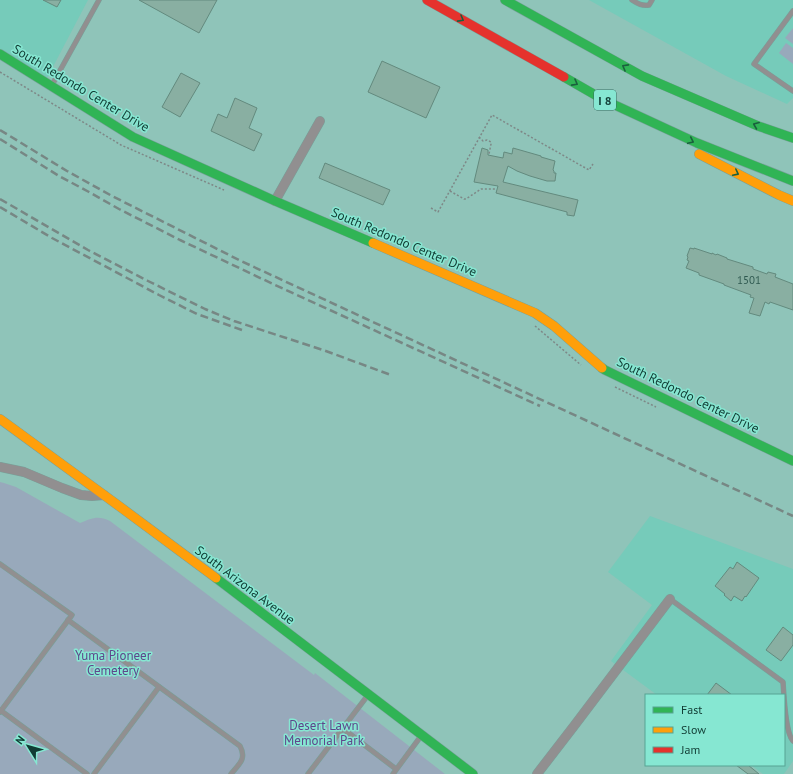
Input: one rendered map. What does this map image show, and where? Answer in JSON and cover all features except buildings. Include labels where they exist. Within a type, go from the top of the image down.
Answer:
[{"type":"main road","name":"I 8","points":[[427,0],[604,100],[696,143],[793,181]]},
{"type":"main road","points":[[505,0],[642,76],[758,126],[793,138]]},
{"type":"main road","name":"South Redondo Center Drive","points":[[0,54],[126,134],[275,201],[536,313],[553,324],[593,361],[606,370],[793,461]]},
{"type":"main road","points":[[642,76],[747,111]]},
{"type":"main road","points":[[604,100],[676,142],[793,201]]},
{"type":"main road","name":"South Arizona Avenue","points":[[0,419],[104,495],[473,774]]},
{"type":"street","points":[[275,201],[320,121]]},
{"type":"street","points":[[0,467],[24,472],[62,488],[81,494],[92,496],[104,495]]},
{"type":"street","points":[[537,774],[670,599]]},
{"type":"lane","points":[[52,86],[99,0]]},
{"type":"lane","points":[[632,0],[642,6],[649,5],[652,0]]},
{"type":"lane","points":[[793,12],[754,64],[793,91]]},
{"type":"lane","points":[[0,564],[72,615],[0,711],[87,774]]},
{"type":"lane","points":[[670,599],[783,682],[784,694]]},
{"type":"lane","points":[[68,620],[240,746],[243,756],[231,774]]},
{"type":"lane","points":[[94,774],[159,687]]},
{"type":"lane","points":[[308,774],[369,694]]},
{"type":"lane","points":[[785,700],[788,728],[790,738],[793,741]]},
{"type":"lane","points":[[342,728],[396,769]]},
{"type":"lane","points":[[393,774],[422,735]]},
{"type":"path","points":[[0,72],[121,145],[224,190]]},
{"type":"path","points":[[431,208],[438,212],[492,115],[589,170],[593,164]]},
{"type":"path","points":[[480,137],[483,141],[487,140],[491,142],[489,154]]},
{"type":"path","points":[[449,190],[466,199],[481,189],[496,189]]},
{"type":"path","points":[[531,322],[584,367]]},
{"type":"path","points":[[612,385],[660,409]]},
{"type":"shaded area","points":[[0,0],[88,0],[45,82],[0,54]]},
{"type":"shaded area","points":[[589,0],[793,0],[793,98],[787,104],[726,76]]},
{"type":"shaded area","points":[[650,516],[793,569],[793,761],[784,774],[763,774],[752,766],[785,766],[785,694],[656,694],[611,661],[652,605],[608,572]]},
{"type":"green space","points":[[793,28],[793,44],[785,38]]},
{"type":"green space","points":[[786,43],[793,48],[793,64],[779,53]]},
{"type":"green space","name":"Yuma Pioneer Cemetery","points":[[0,482],[16,487],[80,523],[95,518],[102,518],[110,521],[314,675],[315,673],[445,774],[0,774]]},
{"type":"railway","points":[[0,130],[67,171],[112,196],[241,261],[793,516]]},
{"type":"railway","points":[[0,139],[59,176],[180,240],[540,406]]},
{"type":"railway","points":[[0,199],[88,250],[205,309],[234,321],[323,350],[391,375]]},
{"type":"railway","points":[[0,207],[52,238],[159,295],[197,314],[242,330]]},
{"type":"traffic: fast","points":[[505,0],[642,76],[758,126],[793,138]]},
{"type":"traffic: fast","points":[[0,54],[133,137],[373,243]]},
{"type":"traffic: fast","points":[[564,77],[604,100],[697,143],[793,181]]},
{"type":"traffic: fast","points":[[602,368],[793,461]]},
{"type":"traffic: fast","points":[[216,578],[473,774]]},
{"type":"traffic: slow","points":[[699,154],[793,201]]},
{"type":"traffic: slow","points":[[373,243],[535,313],[554,326],[602,368]]},
{"type":"traffic: slow","points":[[0,419],[216,578]]},
{"type":"traffic: jam","points":[[427,0],[564,77]]},
{"type":"park label","name":"Desert Lawn Memorial Park","points":[[324,732]]}]
